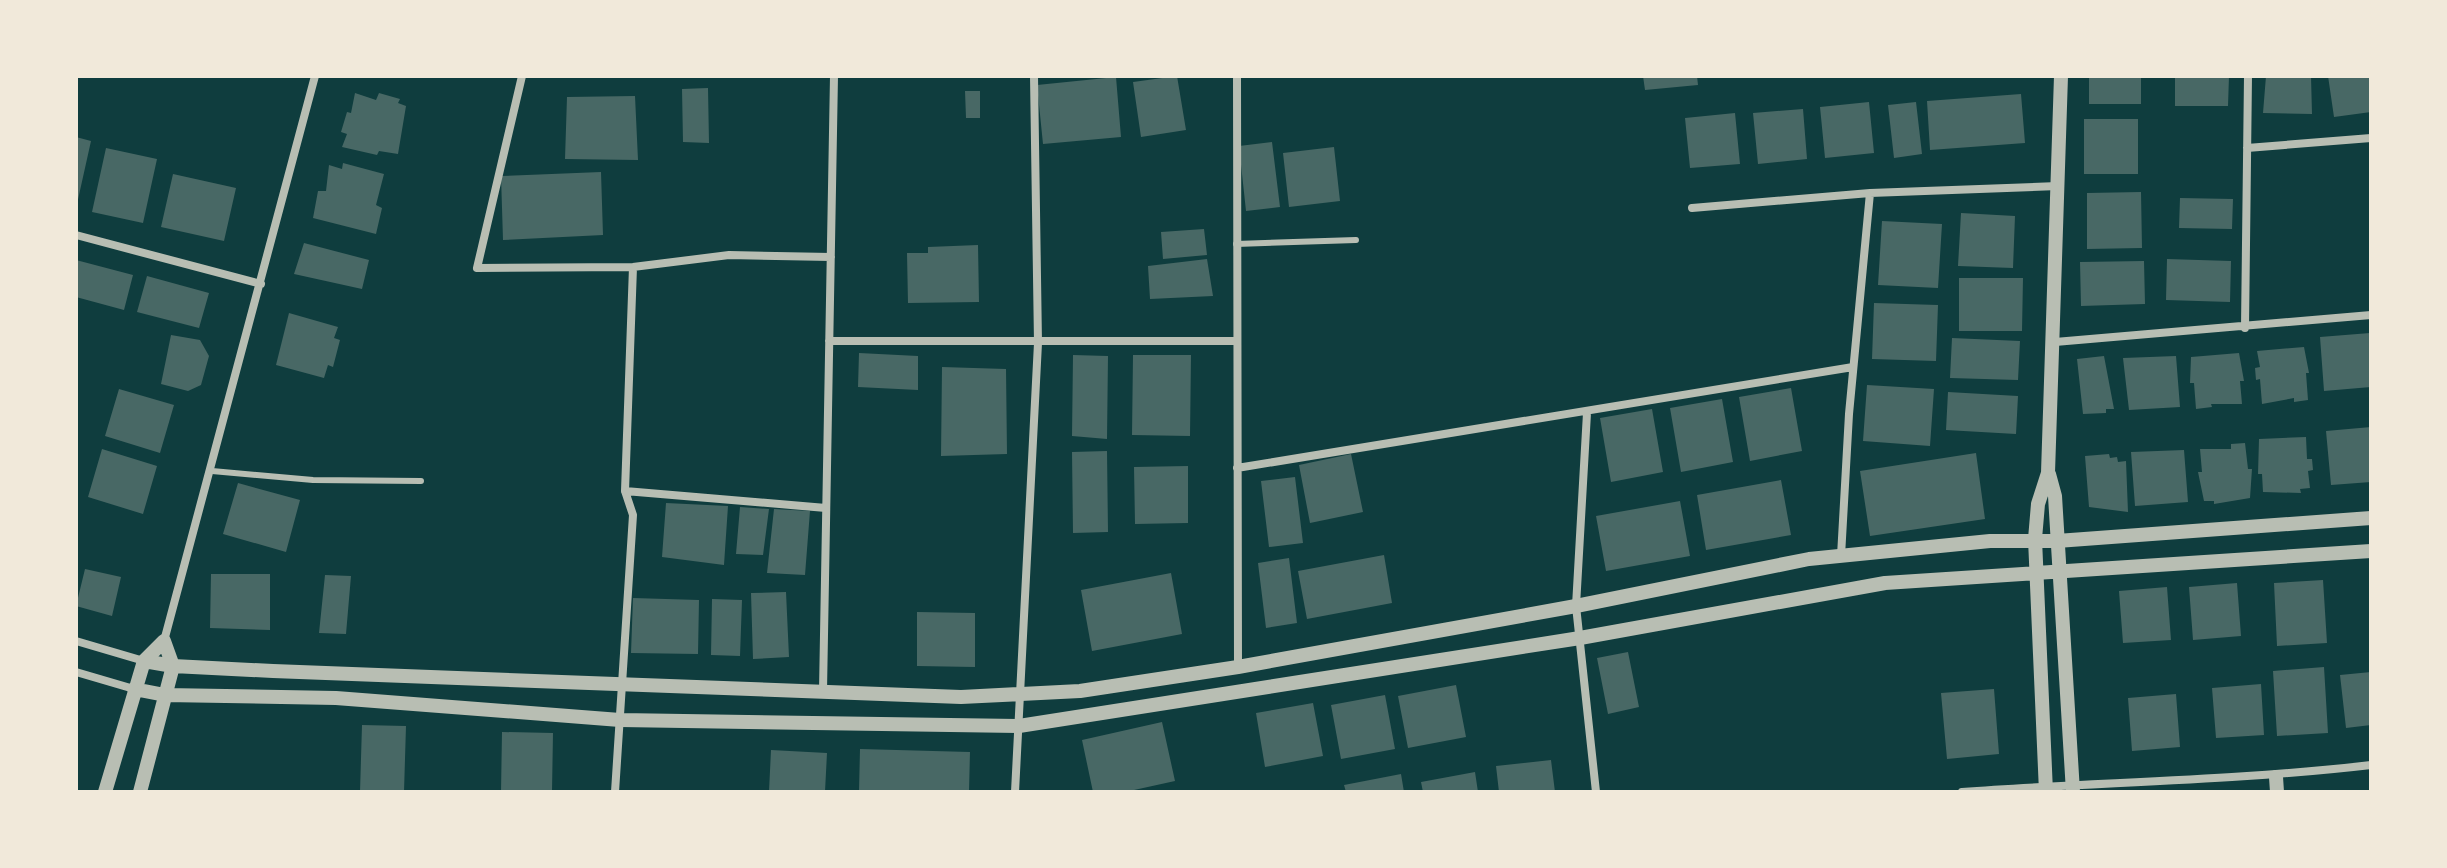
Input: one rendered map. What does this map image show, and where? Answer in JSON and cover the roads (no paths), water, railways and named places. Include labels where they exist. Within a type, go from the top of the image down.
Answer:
[{"type":"street","points":[[105,792],[144,661],[164,641],[212,471],[315,76]]},
{"type":"street","points":[[522,76],[477,268],[633,267],[729,255],[831,257]]},
{"type":"street","points":[[823,691],[834,76]]},
{"type":"street","points":[[1015,792],[1038,343],[1034,76]]},
{"type":"street","points":[[1237,76],[1238,667]]},
{"type":"street","points":[[2046,789],[2035,539],[2038,504],[2048,473],[2055,342],[2061,76]]},
{"type":"street","points":[[2245,328],[2248,76]]},
{"type":"street","points":[[2247,148],[2371,138]]},
{"type":"street","points":[[1692,208],[1870,193],[2060,186]]},
{"type":"street","points":[[1841,556],[1853,367],[1870,193]]},
{"type":"street","points":[[76,235],[261,284]]},
{"type":"street","points":[[615,792],[633,515],[625,491],[633,267]]},
{"type":"street","points":[[2055,342],[2371,315]]},
{"type":"street","points":[[829,341],[1236,341]]},
{"type":"street","points":[[1237,468],[1853,367]]},
{"type":"street","points":[[1587,413],[1576,606],[1596,792]]},
{"type":"street","points":[[2048,473],[2055,496],[2073,788]]},
{"type":"street","points":[[625,491],[826,508]]},
{"type":"street","points":[[76,641],[173,666],[961,697],[1080,691],[1238,667],[1576,606],[1809,559],[2035,539],[2057,541],[2371,518]]},
{"type":"street","points":[[76,672],[165,695],[336,698],[620,720],[1019,726],[1580,638],[1885,583],[2371,551]]},
{"type":"street","points":[[140,792],[173,666],[164,641]]},
{"type":"street","points":[[1962,792],[2276,784],[2371,765]]},
{"type":"lane","points":[[1236,244],[1356,240]]},
{"type":"lane","points":[[212,471],[313,480],[421,481]]}]
